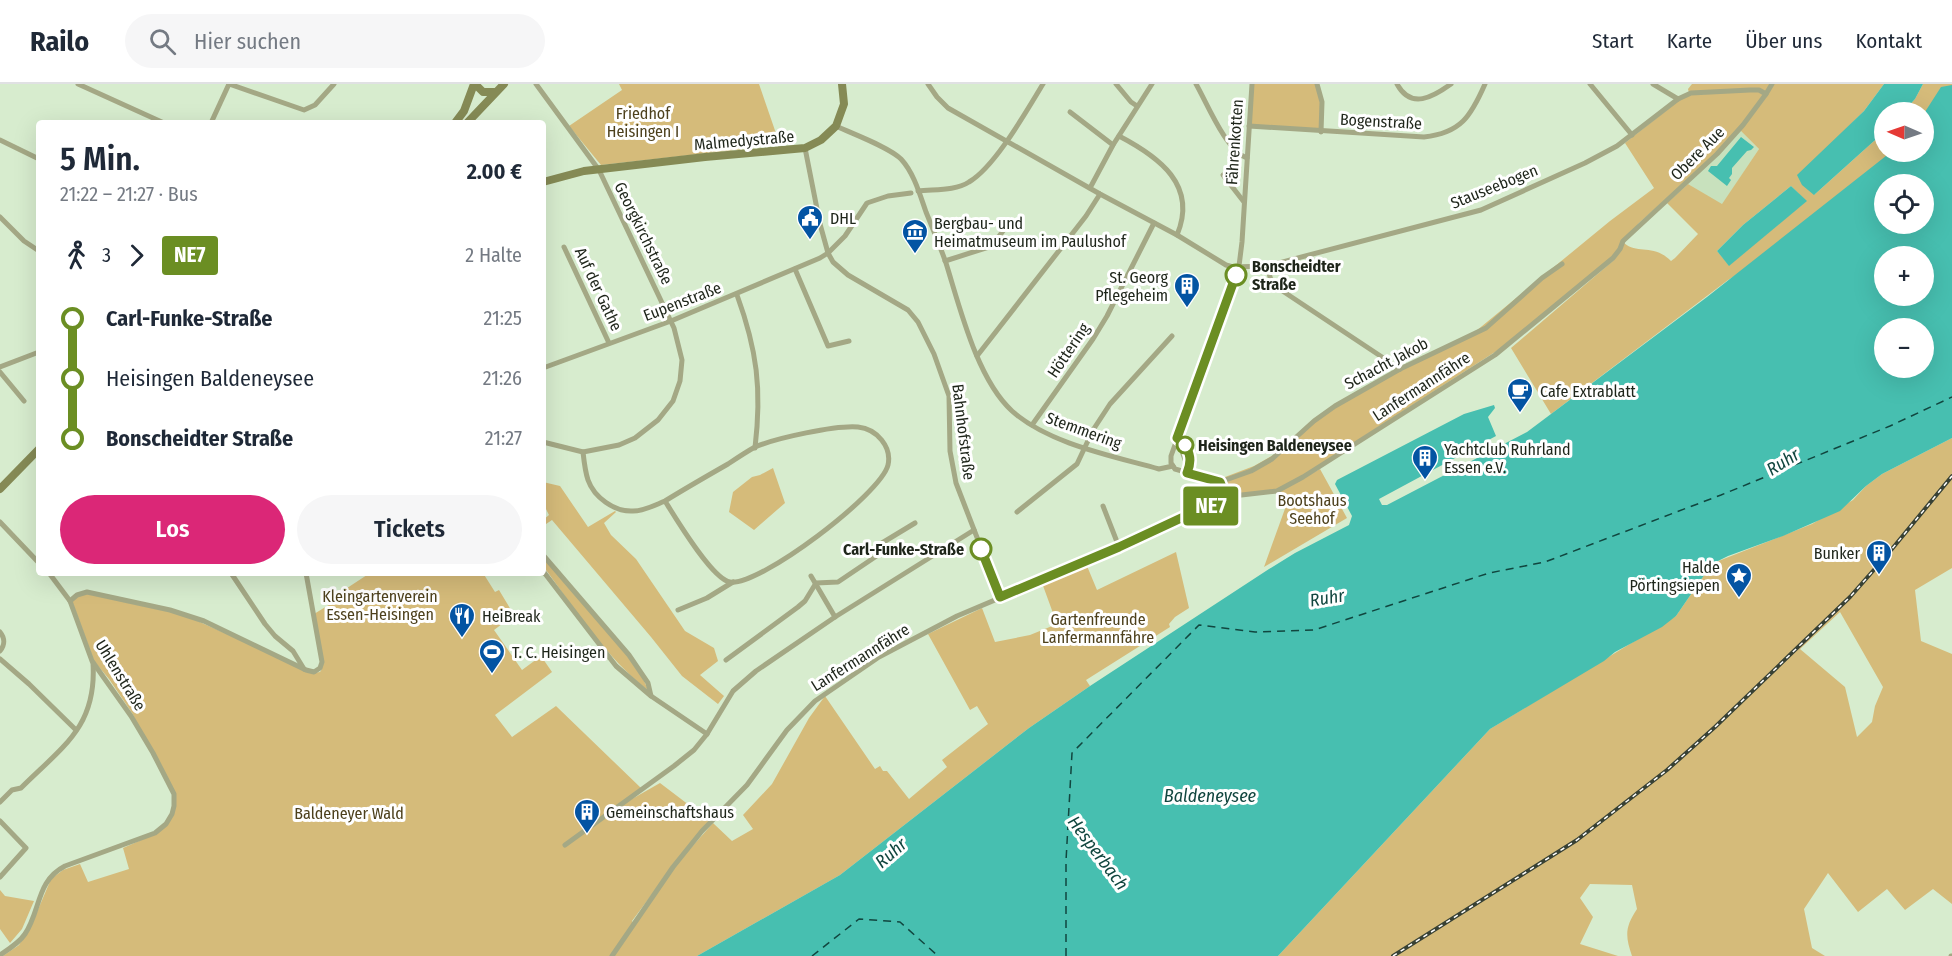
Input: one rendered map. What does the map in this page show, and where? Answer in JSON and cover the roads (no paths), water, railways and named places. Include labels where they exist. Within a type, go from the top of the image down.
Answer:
[{"type":"street","points":[[78,84],[157,120]]},
{"type":"street","points":[[212,120],[229,84],[304,110],[315,105],[334,84]]},
{"type":"street","points":[[457,120],[467,105],[475,84],[483,92],[495,92]]},
{"type":"street","name":"Georgkirchstraße","points":[[536,84],[599,170],[678,337],[682,360],[680,381],[673,401],[658,420],[634,438],[619,445],[583,452]]},
{"type":"street","points":[[806,148],[821,140],[836,126],[844,104],[842,84]]},
{"type":"street","points":[[928,84],[948,108],[1177,235],[1226,265],[1267,266],[1272,284],[1400,369]]},
{"type":"street","points":[[918,191],[951,188],[969,183],[983,170],[1007,140],[1043,84]]},
{"type":"street","points":[[1116,84],[1137,106]]},
{"type":"street","points":[[1090,188],[1113,145],[1152,84]]},
{"type":"street","points":[[1196,84],[1226,138],[1240,156],[1247,158]]},
{"type":"street","name":"Fährenkotten","points":[[1172,463],[1177,438],[1239,266],[1252,84]]},
{"type":"street","points":[[1317,84],[1322,102],[1321,132]]},
{"type":"street","points":[[1397,84],[1404,94],[1418,99],[1431,97],[1451,84]]},
{"type":"street","name":"Bogenstraße","points":[[1249,126],[1321,132],[1436,136],[1463,123],[1471,113],[1485,84]]},
{"type":"street","points":[[1590,84],[1632,135]]},
{"type":"street","points":[[1653,84],[1678,99],[1691,93],[1760,90],[1766,94]]},
{"type":"street","name":"Obere Aue","points":[[1640,224],[1717,154],[1743,125],[1772,84]]},
{"type":"street","points":[[470,120],[504,85]]},
{"type":"street","name":"Stauseebogen","points":[[1267,266],[1481,210],[1600,156],[1617,146],[1678,99]]},
{"type":"street","points":[[1070,112],[1113,145]]},
{"type":"street","name":"Stemmering","points":[[836,126],[896,155],[906,165],[945,261],[977,356],[999,397],[1014,412],[1032,425],[1064,440],[1160,469],[1172,463],[1175,470],[1188,471],[1220,482]]},
{"type":"street","points":[[1119,136],[1158,161],[1180,189],[1184,207],[1177,235]]},
{"type":"street","points":[[0,140],[36,158]]},
{"type":"street","name":"Malmedystraße","points":[[546,181],[584,171],[806,148]]},
{"type":"street","name":"Bahnhofstraße","points":[[806,148],[820,224],[828,253],[833,262],[842,271],[908,310],[922,328],[948,390],[952,465],[956,483],[1000,597]]},
{"type":"street","points":[[584,171],[590,158]]},
{"type":"street","name":"Fährenkotten","points":[[1223,175],[1244,202]]},
{"type":"street","points":[[828,253],[851,228],[867,203],[884,197],[911,193]]},
{"type":"street","points":[[977,356],[1101,194]]},
{"type":"street","points":[[0,217],[24,241],[36,249]]},
{"type":"street","points":[[945,261],[992,246],[1011,220]]},
{"type":"street","name":"Höttering","points":[[1032,425],[1098,331],[1154,224]]},
{"type":"street","name":"Lanfermannfähre","points":[[612,956],[673,867],[702,831],[747,785],[788,730],[815,701],[879,657],[957,616],[1211,506],[1224,497],[1277,491],[1343,453],[1496,355],[1612,258],[1620,249],[1623,241],[1640,224]]},
{"type":"street","name":"Auf der Gathe","points":[[564,247],[609,343]]},
{"type":"street","name":"Eupenstraße","points":[[546,367],[737,295],[828,253]]},
{"type":"street","name":"Schacht Jakob","points":[[1220,482],[1251,471],[1272,459],[1314,421],[1335,406],[1400,369],[1486,328],[1542,278],[1562,264]]},
{"type":"street","points":[[795,269],[828,346],[849,340]]},
{"type":"street","points":[[737,295],[756,358],[758,401],[755,448]]},
{"type":"street","points":[[1017,513],[1077,464],[1110,404],[1172,336]]},
{"type":"street","points":[[0,367],[36,353]]},
{"type":"street","points":[[0,372],[24,401]]},
{"type":"street","points":[[546,443],[583,452],[587,478],[591,486],[607,503],[633,511],[643,510],[665,501],[755,448],[780,440],[815,432],[860,427],[869,430],[883,441],[888,451],[888,465],[885,474],[875,486],[821,534],[772,566],[749,578],[733,582],[707,598],[678,609]]},
{"type":"street","points":[[1177,438],[1184,443],[1191,458],[1188,471]]},
{"type":"street","points":[[0,489],[36,452]]},
{"type":"street","points":[[1220,482],[1224,497]]},
{"type":"street","points":[[665,501],[686,535],[716,572],[725,580],[733,582]]},
{"type":"street","points":[[1103,506],[1119,547]]},
{"type":"street","points":[[0,522],[36,560]]},
{"type":"street","points":[[816,583],[838,582],[881,554],[878,546],[915,523]]},
{"type":"street","points":[[565,845],[694,750],[707,734],[733,691],[790,646],[974,530]]},
{"type":"street","points":[[546,558],[636,665],[648,683],[651,696]]},
{"type":"street","points":[[546,575],[606,654],[626,675],[651,696],[707,734]]},
{"type":"street","name":"Uhlenstraße","points":[[0,955],[15,945],[24,935],[43,889],[52,874],[64,866],[155,833],[166,824],[174,806],[174,794],[165,775],[131,716],[93,663],[84,644],[70,601],[51,576]]},
{"type":"street","points":[[233,576],[265,624],[293,651],[306,670]]},
{"type":"street","points":[[70,601],[77,595],[87,592],[184,614],[213,625],[306,670],[317,672],[322,662],[307,576]]},
{"type":"street","points":[[812,576],[835,617]]},
{"type":"street","points":[[726,660],[798,607],[805,601],[816,583]]},
{"type":"street","points":[[0,632],[4,638],[4,644],[0,651]]},
{"type":"street","points":[[0,659],[76,730]]},
{"type":"street","points":[[0,802],[12,790],[21,788],[65,745],[76,730],[91,701],[94,682],[93,663]]},
{"type":"street","points":[[626,675],[636,665]]},
{"type":"street","points":[[0,821],[26,848],[0,878]]},
{"type":"water","points":[[1884,84],[1923,84],[1912,102],[1874,102],[1874,141],[1814,195],[1802,185],[1797,175],[1864,111]]},
{"type":"water","name":"Baldeneysee","points":[[1952,85],[1952,438],[1882,474],[1840,511],[1716,562],[1707,571],[1676,616],[1662,627],[1615,652],[1604,661],[1490,729],[1278,956],[697,956],[840,875],[1029,728],[1090,686],[1269,569],[1349,525],[1352,516],[1335,484],[1337,480],[1464,414],[1494,405],[1495,408],[1488,417],[1496,436],[1379,499],[1382,505],[1387,505],[1527,432],[1707,297],[1878,162],[1934,162],[1934,102],[1931,102],[1941,87]]},
{"type":"water","points":[[1741,137],[1754,147],[1747,151],[1732,168],[1729,178],[1731,180],[1727,186],[1708,171],[1711,166],[1717,166]]},
{"type":"water","points":[[1791,186],[1807,201],[1729,266],[1717,251],[1743,225]]},
{"type":"railway","points":[[1393,956],[1577,840],[1667,770],[1850,597],[1952,476]]},
{"type":"place","name":"DHL","points":[[810,241]]},
{"type":"place","name":"Bergbau- und Heimatmuseum im Paulushof","points":[[915,255]]},
{"type":"place","name":"Bonscheidter Straße","points":[[1236,275]]},
{"type":"place","name":"St. Georg Pflegeheim","points":[[1187,309]]},
{"type":"place","name":"Cafe Extrablatt","points":[[1520,414]]},
{"type":"place","name":"Heisingen Baldeneysee","points":[[1185,445]]},
{"type":"place","name":"Yachtclub Ruhrland Essen e.V.","points":[[1425,481]]},
{"type":"place","name":"Carl-Funke-Straße","points":[[981,549]]},
{"type":"place","name":"Bunker","points":[[1879,576]]},
{"type":"place","name":"Halde Pörtingsiepen","points":[[1739,599]]},
{"type":"place","name":"HeiBreak","points":[[462,639]]},
{"type":"place","name":"T. C. Heisingen","points":[[492,675]]},
{"type":"place","name":"Gemeinschaftshaus","points":[[587,835]]},
{"type":"park label","name":"Friedhof Heisingen I","points":[[643,122]]},
{"type":"park label","name":"Bootshaus Seehof","points":[[1312,509]]},
{"type":"park label","name":"Kleingartenverein Essen-Heisingen","points":[[380,605]]},
{"type":"park label","name":"Gartenfreunde Lanfermannfähre","points":[[1098,628]]},
{"type":"park label","name":"Baldeneyer Wald","points":[[349,813]]},
{"type":"water label","name":"Ruhr","points":[[1783,462]]},
{"type":"water label","name":"Ruhr","points":[[1327,598]]},
{"type":"water label","name":"Ruhr","points":[[891,853]]},
{"type":"water label","name":"Hesperbach","points":[[1098,853]]}]
